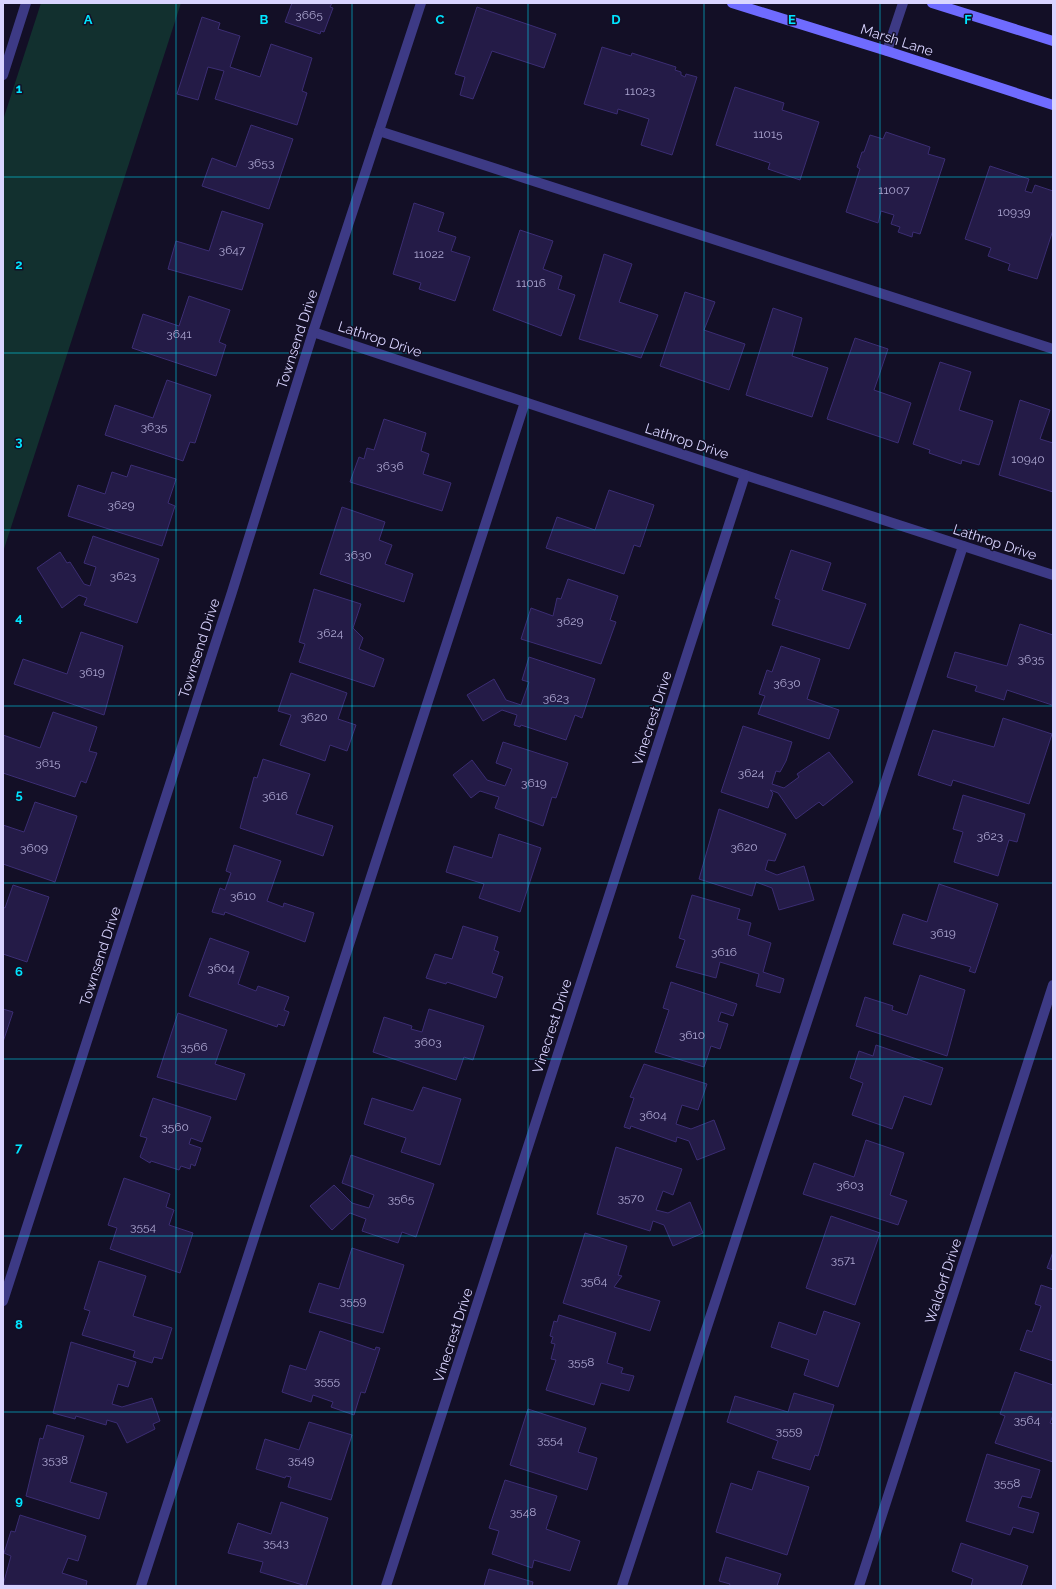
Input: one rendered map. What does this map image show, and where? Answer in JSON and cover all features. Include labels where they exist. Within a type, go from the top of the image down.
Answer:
[{"type":"main road","name":"Marsh Lane","points":[[732,3],[1053,105]]},
{"type":"main road","points":[[932,3],[1053,41]]},
{"type":"street","points":[[3,75],[26,3]]},
{"type":"street","name":"Townsend Drive","points":[[3,1301],[227,608],[313,332],[421,3]]},
{"type":"street","points":[[887,51],[903,3]]},
{"type":"street","points":[[379,131],[1053,349]]},
{"type":"street","name":"Lathrop Drive","points":[[313,332],[1053,575]]},
{"type":"street","points":[[141,1586],[525,402]]},
{"type":"street","name":"Vinecrest Drive","points":[[386,1586],[745,475]]},
{"type":"street","points":[[622,1586],[963,546]]},
{"type":"street","name":"Waldorf Drive","points":[[859,1586],[1053,985]]},
{"type":"green space","points":[[41,3],[181,3],[3,552],[3,120]]},
{"type":"building","points":[[292,3],[332,3],[330,7],[333,8],[324,32],[321,31],[320,34],[285,22]]},
{"type":"building","points":[[477,7],[556,34],[544,68],[492,51],[473,99],[460,95],[465,77],[455,74]]},
{"type":"building","points":[[202,17],[220,23],[218,29],[240,36],[230,67],[260,77],[271,44],[312,58],[302,91],[307,93],[297,125],[215,99],[224,71],[208,67],[198,100],[177,94]]},
{"type":"building","points":[[602,47],[631,56],[632,53],[676,67],[675,70],[681,72],[681,75],[685,77],[686,74],[697,77],[672,155],[641,145],[649,119],[618,109],[617,114],[584,104]]},
{"type":"building","points":[[735,87],[784,103],[782,110],[819,122],[800,180],[768,169],[770,163],[716,145]]},
{"type":"building","points":[[251,125],[293,139],[269,209],[202,186],[212,158],[236,167]]},
{"type":"building","points":[[886,132],[930,147],[928,154],[945,159],[920,234],[913,232],[912,237],[898,232],[900,227],[891,224],[894,215],[881,211],[878,223],[846,212],[860,169],[857,167],[870,135],[883,139]]},
{"type":"building","points":[[990,166],[1029,179],[1025,191],[1032,193],[1035,185],[1053,191],[1053,230],[1037,279],[1008,270],[1010,264],[988,256],[991,248],[965,239]]},
{"type":"building","points":[[414,203],[444,213],[438,231],[456,237],[451,251],[470,257],[455,301],[419,289],[421,283],[393,274]]},
{"type":"building","points":[[222,211],[263,224],[242,290],[168,269],[176,241],[209,251]]},
{"type":"building","points":[[520,230],[553,241],[543,269],[562,276],[558,289],[575,295],[561,336],[493,310]]},
{"type":"building","points":[[604,254],[632,264],[619,302],[658,315],[641,358],[579,339]]},
{"type":"building","points":[[685,292],[715,302],[704,330],[745,344],[729,390],[660,366]]},
{"type":"building","points":[[189,296],[230,310],[219,342],[226,345],[216,376],[132,348],[143,314],[179,326]]},
{"type":"building","points":[[773,308],[802,318],[792,356],[828,368],[812,417],[746,395]]},
{"type":"building","points":[[855,338],[888,349],[874,390],[911,403],[898,443],[827,419]]},
{"type":"building","points":[[940,362],[971,372],[959,410],[993,421],[979,465],[962,460],[961,464],[929,453],[930,450],[913,444]]},
{"type":"building","points":[[167,380],[211,395],[195,443],[190,442],[183,461],[105,435],[115,405],[153,418]]},
{"type":"building","points":[[1020,400],[1050,410],[1040,439],[1053,443],[1053,492],[999,475]]},
{"type":"building","points":[[384,419],[426,433],[421,451],[429,454],[423,474],[451,483],[442,511],[350,482],[359,457],[364,459],[367,448],[374,450]]},
{"type":"building","points":[[131,465],[176,479],[168,503],[175,506],[162,546],[68,516],[78,485],[105,494],[112,472],[127,477]]},
{"type":"building","points":[[609,490],[654,505],[640,547],[634,545],[624,574],[546,548],[557,517],[595,530]]},
{"type":"building","points":[[342,507],[385,522],[379,540],[392,545],[385,564],[413,574],[404,602],[320,574]]},
{"type":"building","points":[[93,536],[159,559],[137,623],[84,605],[87,598],[79,595],[62,608],[37,568],[60,552],[67,563],[70,562],[84,584],[90,586],[96,567],[84,563]]},
{"type":"building","points":[[791,550],[831,563],[822,590],[866,604],[849,649],[772,625],[780,600],[775,598]]},
{"type":"building","points":[[568,579],[618,596],[610,620],[616,622],[601,664],[521,639],[531,608],[553,616],[557,598],[561,599]]},
{"type":"building","points":[[314,589],[361,604],[353,628],[363,638],[359,649],[384,659],[374,687],[299,662],[305,644],[299,642]]},
{"type":"building","points":[[1020,624],[1053,635],[1052,705],[1007,690],[1004,700],[975,691],[977,686],[947,677],[955,652],[1007,666]]},
{"type":"building","points":[[81,632],[123,646],[104,715],[14,684],[23,659],[67,674]]},
{"type":"building","points":[[781,646],[820,659],[807,699],[839,710],[829,739],[758,714],[765,696],[759,694],[767,670],[772,672]]},
{"type":"building","points":[[529,657],[595,679],[582,718],[575,715],[566,740],[521,725],[520,727],[514,725],[517,715],[502,710],[483,721],[467,695],[494,679],[506,700],[521,705],[529,682],[522,680]]},
{"type":"building","points":[[291,673],[347,693],[338,719],[356,725],[347,751],[330,745],[325,761],[280,745],[291,715],[278,711]]},
{"type":"building","points":[[53,712],[97,727],[89,751],[97,753],[86,783],[81,781],[75,797],[3,773],[3,735],[40,748]]},
{"type":"building","points":[[1003,718],[1052,734],[1029,804],[953,780],[951,786],[918,775],[933,730],[994,747]]},
{"type":"building","points":[[743,726],[792,742],[786,761],[780,772],[776,771],[772,784],[784,788],[799,777],[797,774],[829,752],[853,782],[823,806],[819,802],[796,819],[778,793],[770,790],[773,793],[768,808],[721,792]]},
{"type":"building","points":[[503,742],[568,763],[556,798],[552,797],[543,826],[495,808],[499,797],[480,791],[471,798],[453,775],[472,760],[487,780],[505,786],[512,769],[496,763]]},
{"type":"building","points":[[263,759],[310,774],[296,814],[333,826],[323,856],[240,828],[254,777],[257,778]]},
{"type":"building","points":[[963,795],[1025,814],[1017,842],[1009,840],[998,876],[954,862],[963,832],[953,829]]},
{"type":"building","points":[[35,802],[77,816],[55,882],[3,864],[3,825],[24,832]]},
{"type":"building","points":[[719,809],[786,834],[775,861],[768,860],[765,870],[777,875],[804,866],[814,900],[779,910],[772,888],[756,882],[752,896],[699,879]]},
{"type":"building","points":[[499,834],[541,848],[520,912],[479,898],[484,884],[446,872],[454,846],[492,858]]},
{"type":"building","points":[[234,845],[281,861],[267,901],[283,907],[284,903],[314,913],[305,942],[225,912],[224,915],[212,912],[220,888],[225,890],[231,873],[226,871]]},
{"type":"building","points":[[939,884],[998,904],[975,973],[969,971],[971,967],[893,944],[903,914],[927,922]]},
{"type":"building","points":[[13,885],[49,897],[27,962],[3,954],[3,907],[5,908]]},
{"type":"building","points":[[692,895],[740,909],[737,919],[751,923],[748,935],[771,943],[763,972],[784,979],[780,993],[756,986],[759,974],[720,962],[716,978],[676,967],[685,940],[679,938]]},
{"type":"building","points":[[463,926],[498,937],[494,950],[499,952],[492,973],[503,977],[496,998],[447,982],[446,984],[426,978],[435,954],[452,959]]},
{"type":"building","points":[[210,938],[249,952],[238,984],[256,991],[258,986],[289,997],[284,1010],[289,1012],[284,1026],[278,1024],[277,1027],[189,996]]},
{"type":"building","points":[[920,975],[965,990],[947,1056],[856,1026],[865,997],[893,1006],[892,1010],[907,1015]]},
{"type":"building","points":[[671,982],[737,1004],[733,1016],[721,1012],[718,1021],[728,1024],[720,1049],[711,1046],[704,1067],[655,1052],[669,1010],[663,1008]]},
{"type":"building","points":[[3,1009],[13,1012],[3,1042]]},
{"type":"building","points":[[429,1009],[484,1026],[473,1060],[464,1057],[456,1080],[373,1052],[384,1017],[412,1026],[411,1029],[422,1032]]},
{"type":"building","points":[[178,1013],[227,1030],[215,1064],[245,1074],[236,1100],[157,1077]]},
{"type":"building","points":[[876,1045],[943,1068],[931,1105],[904,1096],[892,1129],[852,1115],[863,1083],[850,1078],[859,1051],[873,1056]]},
{"type":"building","points":[[644,1064],[707,1084],[698,1110],[682,1105],[676,1124],[691,1129],[714,1120],[725,1149],[697,1160],[689,1141],[677,1137],[676,1142],[631,1126],[630,1129],[624,1127],[634,1098],[630,1097]]},
{"type":"building","points":[[423,1087],[461,1099],[440,1165],[401,1152],[406,1138],[364,1124],[372,1098],[413,1111]]},
{"type":"building","points":[[153,1098],[211,1117],[202,1142],[191,1138],[189,1144],[201,1148],[195,1166],[191,1164],[190,1169],[181,1166],[179,1170],[151,1161],[150,1163],[140,1157],[147,1138],[140,1136]]},
{"type":"building","points":[[866,1140],[904,1153],[890,1195],[907,1201],[898,1225],[803,1194],[814,1163],[854,1177]]},
{"type":"building","points":[[616,1147],[682,1169],[673,1195],[663,1191],[656,1210],[668,1213],[690,1202],[703,1233],[673,1246],[664,1225],[653,1221],[650,1231],[597,1214]]},
{"type":"building","points":[[351,1155],[434,1184],[416,1237],[402,1232],[398,1243],[362,1231],[366,1219],[350,1213],[332,1230],[310,1206],[334,1185],[352,1203],[369,1208],[374,1195],[342,1183]]},
{"type":"building","points":[[124,1178],[170,1194],[166,1207],[174,1210],[169,1225],[193,1233],[180,1273],[110,1249],[117,1228],[108,1225]]},
{"type":"building","points":[[831,1216],[880,1233],[855,1305],[806,1288]]},
{"type":"building","points":[[585,1233],[627,1246],[618,1275],[622,1276],[614,1287],[660,1301],[650,1331],[563,1303]]},
{"type":"building","points":[[352,1248],[404,1265],[383,1333],[309,1312],[319,1283],[339,1289]]},
{"type":"building","points":[[1053,1252],[1053,1270],[1047,1268]]},
{"type":"building","points":[[99,1261],[146,1276],[133,1316],[172,1328],[162,1359],[154,1357],[152,1363],[133,1357],[135,1351],[82,1335],[90,1311],[84,1309]]},
{"type":"building","points":[[1041,1285],[1053,1289],[1053,1361],[1020,1350],[1027,1330],[1032,1332],[1041,1306],[1035,1304]]},
{"type":"building","points":[[824,1311],[860,1323],[838,1387],[804,1375],[809,1360],[771,1347],[779,1322],[816,1335]]},
{"type":"building","points":[[559,1315],[616,1333],[607,1363],[623,1368],[621,1373],[634,1376],[629,1391],[601,1383],[594,1405],[546,1390],[556,1360],[551,1359],[555,1344],[551,1343],[553,1337],[550,1336],[554,1321],[557,1322]]},
{"type":"building","points":[[320,1331],[375,1350],[376,1347],[380,1348],[365,1393],[361,1392],[354,1415],[331,1407],[333,1402],[313,1395],[311,1402],[282,1392],[290,1365],[306,1370]]},
{"type":"building","points":[[71,1342],[136,1362],[128,1387],[118,1384],[112,1404],[122,1407],[152,1398],[160,1421],[153,1424],[155,1429],[127,1443],[117,1423],[107,1420],[106,1425],[76,1416],[75,1419],[53,1413]]},
{"type":"building","points":[[1015,1372],[1053,1385],[1053,1415],[1050,1423],[1053,1424],[1053,1462],[995,1443],[1005,1416],[1000,1414]]},
{"type":"building","points":[[794,1393],[834,1405],[818,1456],[815,1455],[810,1470],[772,1458],[778,1441],[727,1422],[735,1396],[788,1412]]},
{"type":"building","points":[[528,1409],[586,1428],[578,1452],[597,1458],[587,1490],[510,1465]]},
{"type":"building","points":[[309,1422],[352,1435],[331,1500],[288,1487],[291,1477],[286,1476],[285,1478],[256,1469],[265,1439],[299,1450]]},
{"type":"building","points":[[47,1425],[84,1436],[70,1482],[107,1493],[99,1519],[26,1496],[40,1438],[43,1439]]},
{"type":"building","points":[[987,1454],[1040,1470],[1031,1498],[1022,1496],[1018,1507],[1039,1513],[1033,1533],[1013,1527],[1010,1535],[966,1521]]},
{"type":"building","points":[[758,1471],[809,1487],[787,1555],[716,1532],[731,1483],[752,1490]]},
{"type":"building","points":[[505,1480],[557,1496],[546,1529],[580,1541],[570,1571],[534,1560],[532,1568],[492,1554],[499,1531],[489,1528]]},
{"type":"building","points":[[281,1502],[328,1518],[306,1586],[260,1572],[263,1562],[228,1553],[238,1523],[271,1534]]},
{"type":"building","points":[[20,1515],[86,1536],[78,1561],[68,1558],[62,1573],[87,1581],[86,1586],[3,1585],[11,1556],[4,1553],[11,1531],[15,1532]]},
{"type":"building","points":[[961,1543],[1028,1566],[1021,1586],[971,1586],[973,1579],[952,1571]]},
{"type":"building","points":[[726,1557],[781,1574],[777,1586],[729,1586],[730,1584],[719,1581]]},
{"type":"building","points":[[489,1569],[533,1582],[532,1586],[484,1586]]}]
